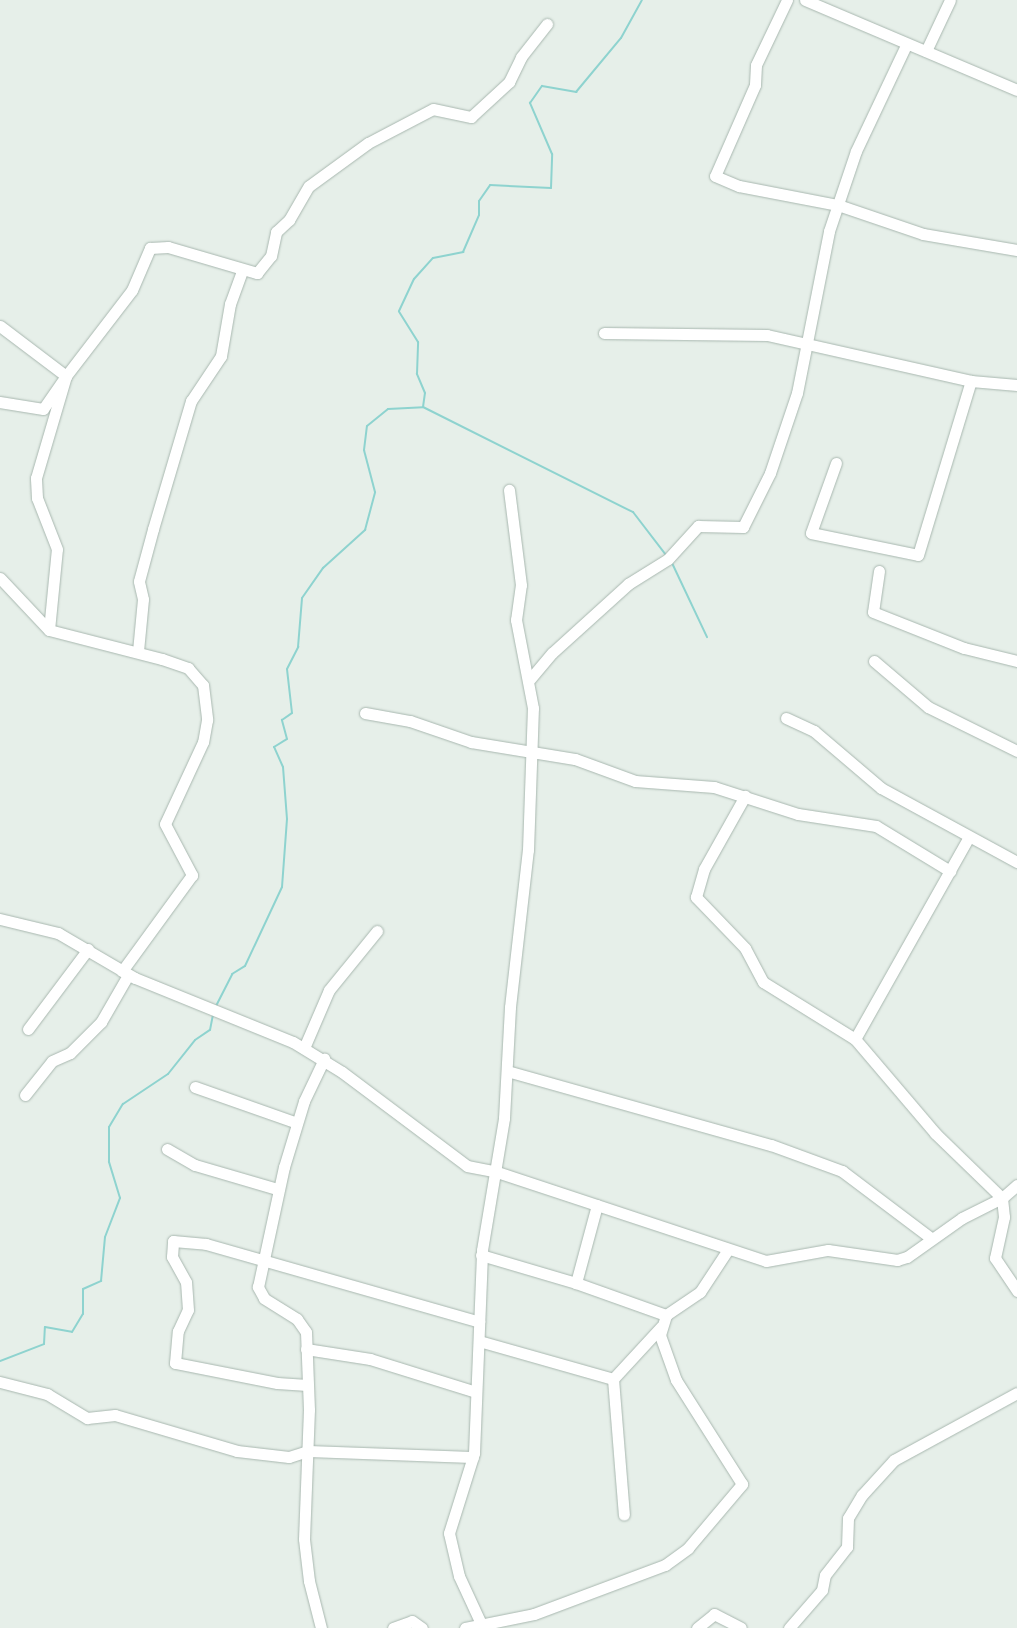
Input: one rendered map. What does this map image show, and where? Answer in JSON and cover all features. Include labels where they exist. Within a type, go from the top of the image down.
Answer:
[{"type":"street","points":[[787,0],[756,65],[755,85],[716,176],[739,186],[838,205],[923,234],[1017,250]]},
{"type":"street","points":[[805,0],[906,45],[926,51],[1017,90]]},
{"type":"street","points":[[926,51],[950,0]]},
{"type":"street","points":[[0,402],[43,409],[132,290],[150,248],[168,247],[242,271],[257,273],[264,268],[276,232],[289,220],[309,186],[333,165],[433,109],[471,116],[509,82],[521,57],[547,24]]},
{"type":"street","points":[[530,679],[552,653],[628,584],[668,559],[698,526],[743,527],[786,430],[810,345],[821,267],[838,205],[860,140],[906,45]]},
{"type":"street","points":[[138,651],[143,599],[139,582],[153,528],[191,401],[221,356],[230,304],[242,271]]},
{"type":"street","points":[[0,326],[66,376]]},
{"type":"street","points":[[604,333],[767,335],[971,381],[1017,385]]},
{"type":"street","points":[[49,630],[57,549],[37,498],[36,478],[66,376]]},
{"type":"street","points":[[836,463],[811,533],[918,555],[971,381]]},
{"type":"street","points":[[482,1627],[450,1545],[451,1521],[473,1457],[481,1255],[497,1172],[507,1071],[510,1006],[524,904],[532,754],[530,679],[516,620],[521,585],[509,490]]},
{"type":"street","points":[[879,571],[873,612],[964,648],[1017,662]]},
{"type":"street","points":[[0,578],[49,630],[99,646],[138,651],[188,668],[198,677],[203,685],[207,727],[165,824],[192,875],[125,973],[102,1022],[70,1053],[52,1061],[25,1095]]},
{"type":"street","points":[[874,661],[928,707],[1017,751]]},
{"type":"street","points":[[365,713],[532,754],[575,759],[635,781],[714,787],[798,814],[886,830],[950,871]]},
{"type":"street","points":[[786,718],[814,731],[882,788],[1017,862]]},
{"type":"street","points":[[745,796],[704,869],[696,897],[745,948],[763,982],[855,1039],[916,1111],[1002,1198],[1004,1217],[995,1258],[1017,1291]]},
{"type":"street","points":[[855,1039],[969,837]]},
{"type":"street","points":[[0,919],[58,933],[88,949],[125,973],[219,1010],[304,1048],[324,1059],[456,1160],[597,1205],[727,1251],[766,1261],[828,1250],[897,1260],[931,1238],[1002,1198],[1017,1185]]},
{"type":"street","points":[[304,1048],[329,990],[377,931]]},
{"type":"street","points":[[28,1029],[88,949]]},
{"type":"street","points":[[321,1628],[304,1539],[307,1385],[304,1326],[260,1293],[262,1262],[277,1189],[297,1123],[324,1059]]},
{"type":"street","points":[[507,1071],[771,1146],[842,1171],[931,1238]]},
{"type":"street","points":[[195,1087],[297,1123]]},
{"type":"street","points":[[167,1150],[195,1165],[277,1189]]},
{"type":"street","points":[[576,1283],[597,1205]]},
{"type":"street","points":[[307,1385],[277,1384],[175,1362],[178,1331],[188,1310],[186,1282],[172,1257],[173,1241],[206,1244],[262,1262],[479,1322]]},
{"type":"street","points":[[624,1515],[613,1379],[660,1327],[666,1315],[700,1292],[727,1251]]},
{"type":"street","points":[[481,1255],[576,1283],[666,1315]]},
{"type":"street","points":[[465,1628],[482,1627],[534,1614],[665,1564],[688,1548],[742,1484],[676,1380],[660,1327]]},
{"type":"street","points":[[479,1341],[613,1379]]},
{"type":"street","points":[[306,1349],[370,1359],[476,1392]]},
{"type":"street","points":[[0,1382],[46,1394],[87,1418],[115,1415],[237,1451],[289,1457],[307,1451],[473,1457]]},
{"type":"street","points":[[789,1628],[822,1590],[825,1574],[847,1547],[848,1518],[859,1501],[894,1460],[1017,1393]]},
{"type":"street","points":[[697,1628],[714,1614],[741,1628]]},
{"type":"street","points":[[393,1628],[412,1621],[422,1628]]},
{"type":"waterway","points":[[216,1006],[232,974],[245,966],[282,887],[287,819],[283,767],[274,747],[287,739],[282,720],[292,713],[287,669],[298,647],[302,598],[323,568],[365,530],[375,492],[364,450],[367,426],[388,409],[423,407],[425,393],[417,374],[418,342],[399,311],[414,279],[433,258],[463,252],[479,215],[479,201],[490,185],[551,188],[552,154],[530,103],[542,86],[576,92],[621,38],[642,0]]},
{"type":"waterway","points":[[423,407],[633,512],[666,555]]},
{"type":"waterway","points":[[672,563],[707,637]]},
{"type":"waterway","points":[[0,1361],[44,1344],[45,1327],[72,1332],[83,1314],[83,1289],[101,1281],[105,1237],[120,1198],[109,1162],[109,1127],[123,1104],[168,1074],[195,1040],[210,1030],[213,1015]]}]
